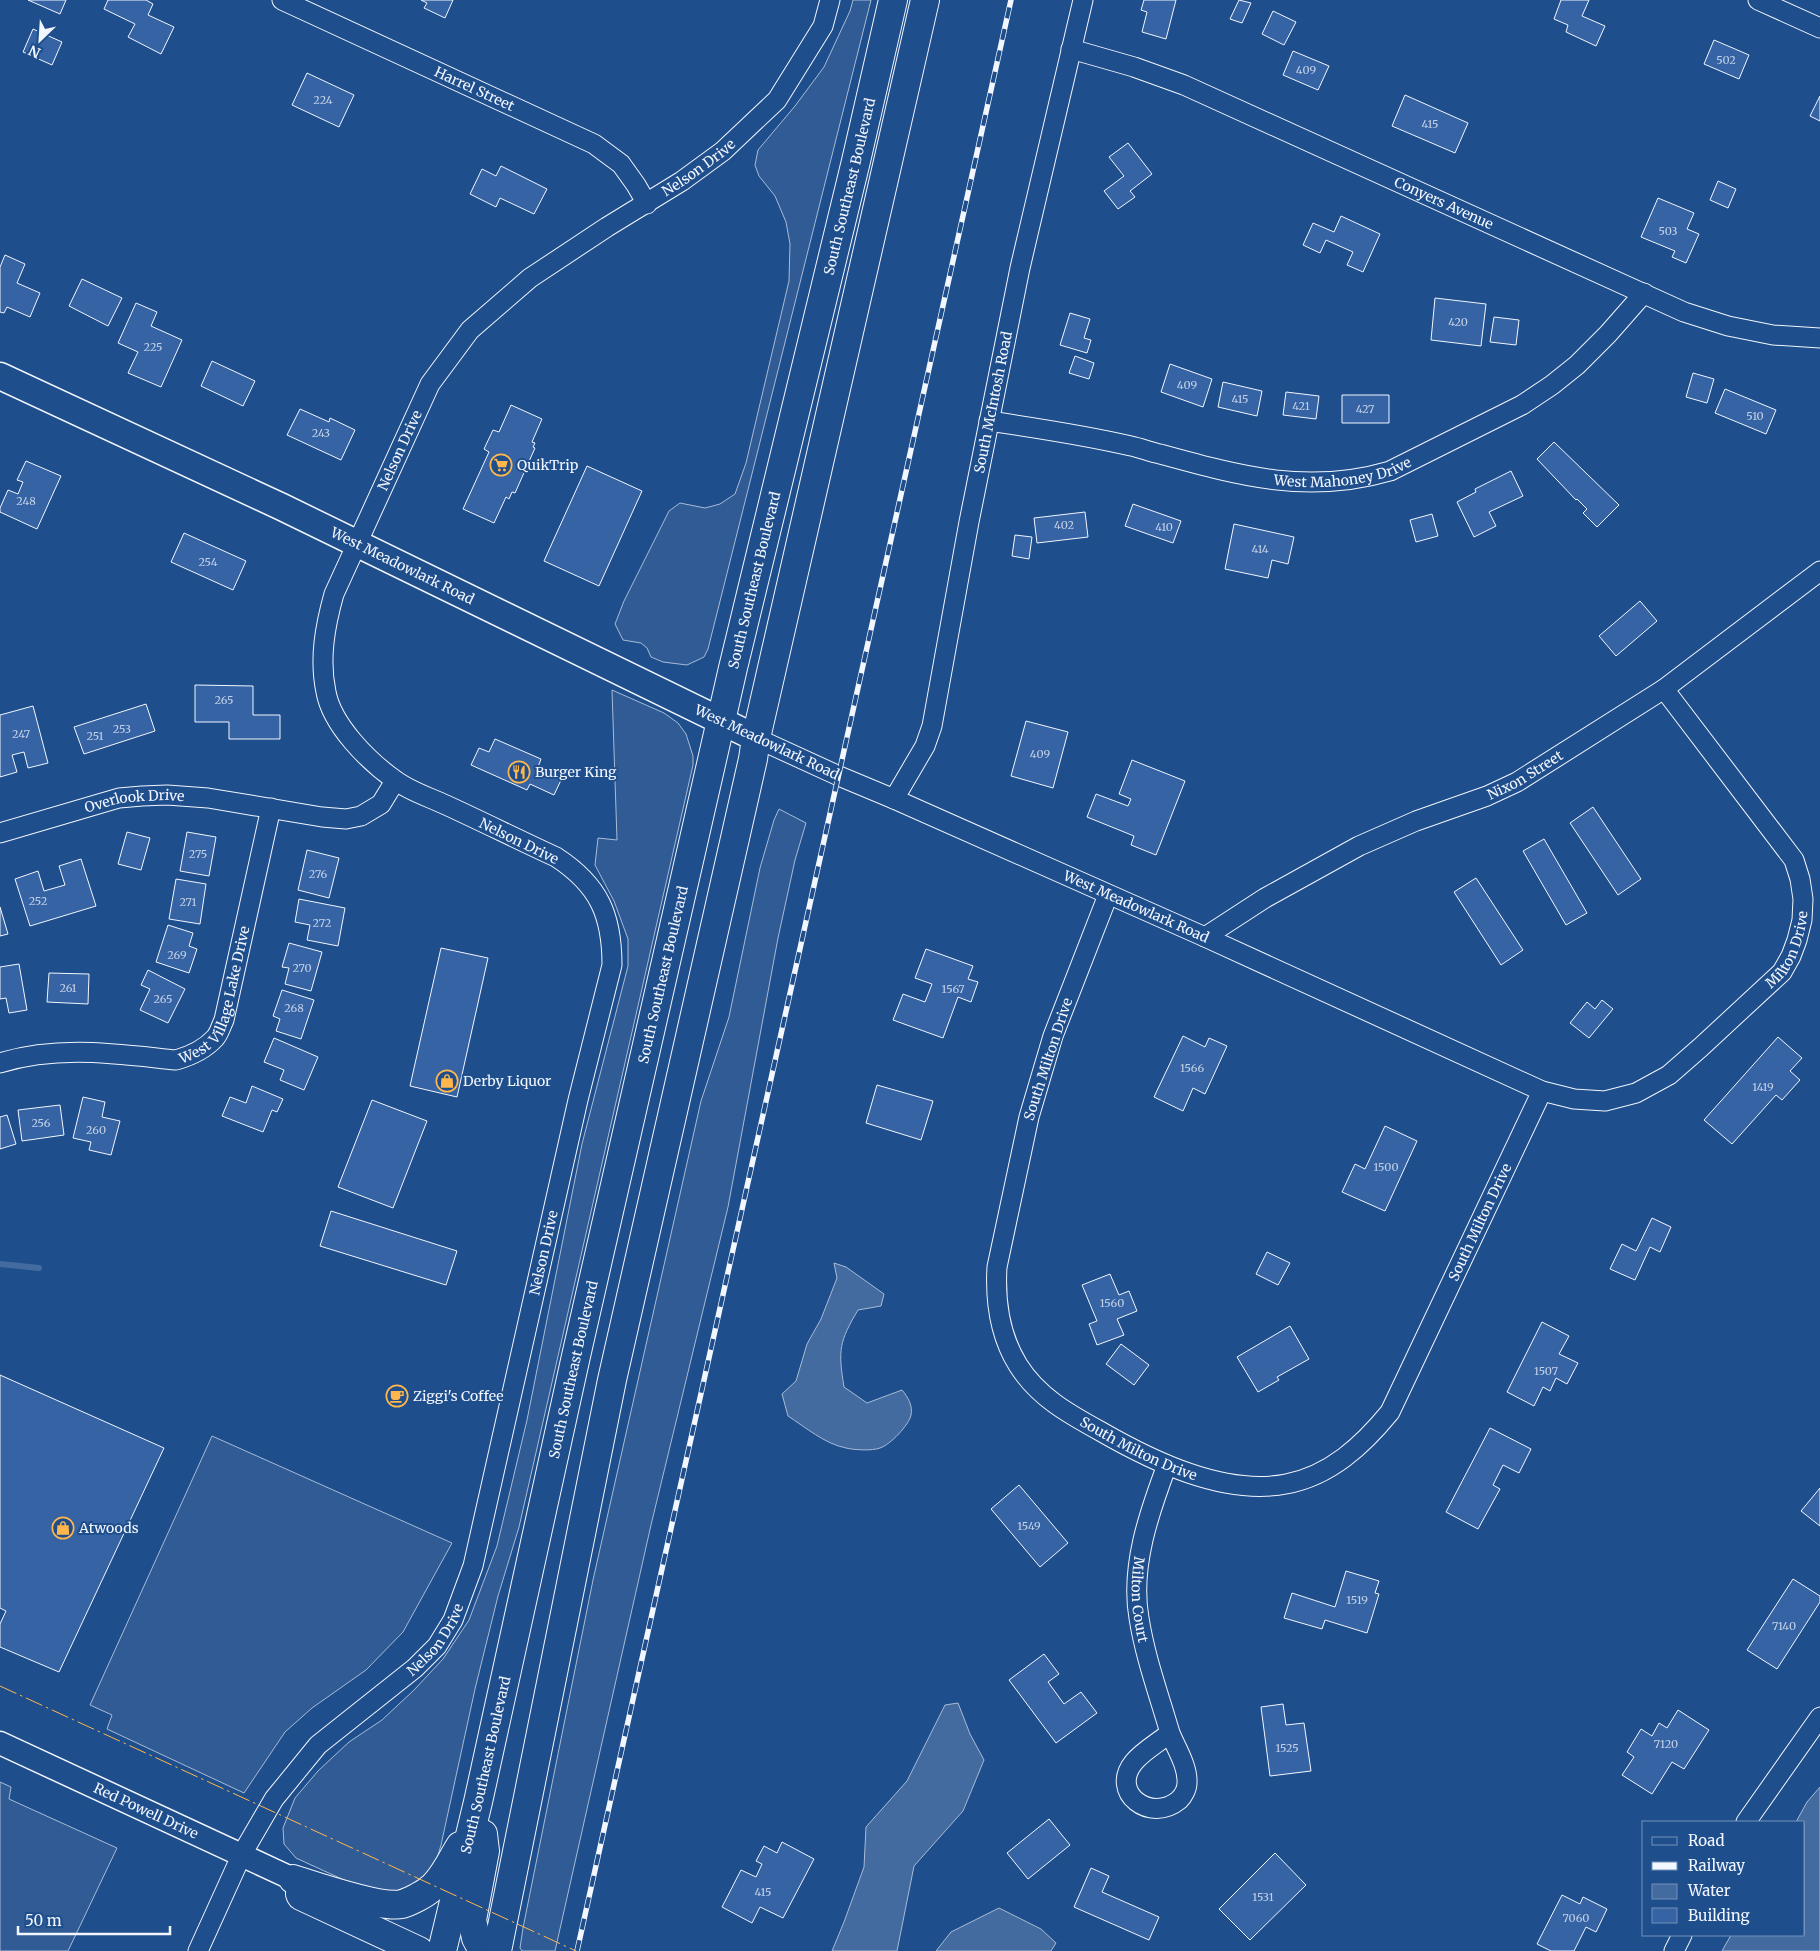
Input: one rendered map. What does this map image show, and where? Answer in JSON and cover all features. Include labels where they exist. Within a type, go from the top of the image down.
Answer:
[{"type":"main road","name":"South Southeast Boulevard","points":[[442,1951],[476,1813],[578,1346],[721,721],[856,162],[893,0]]},
{"type":"main road","points":[[497,1951],[612,1380],[751,769],[756,738],[925,0]]},
{"type":"main road","name":"West Meadowlark Road","points":[[1,379],[357,543],[756,738]]},
{"type":"main road","points":[[293,1879],[369,1900],[401,1904],[429,1890],[442,1875],[476,1813]]},
{"type":"main road","points":[[476,1813],[486,1851],[472,1920],[476,1938],[483,1951]]},
{"type":"main road","points":[[293,1879],[301,1896],[419,1951]]},
{"type":"street","name":"Harrel Street","points":[[282,0],[594,144],[621,164],[647,204]]},
{"type":"street","name":"Nelson Drive","points":[[198,1951],[242,1854],[274,1799],[318,1745],[414,1668],[437,1646],[453,1620],[473,1566],[578,1100],[612,965],[612,943],[608,919],[603,906],[583,878],[571,867],[556,857],[395,781],[352,741],[331,708],[326,692],[323,660],[327,617],[334,594],[430,384],[470,330],[530,278],[607,227],[682,181],[723,151],[777,100],[823,26],[830,0]]},
{"type":"street","name":"South McIntosh Road","points":[[894,799],[925,746],[932,726],[969,522],[1020,268],[1083,0]]},
{"type":"street","points":[[1758,0],[1820,28]]},
{"type":"street","name":"Conyers Avenue","points":[[1071,49],[1134,67],[1184,86],[1644,292],[1684,312],[1728,326],[1773,336],[1819,340]]},
{"type":"street","name":"West Mahoney Drive","points":[[989,421],[1082,435],[1133,446],[1256,478],[1292,483],[1316,483],[1340,482],[1376,475],[1390,471],[1522,405],[1544,391],[1577,365],[1608,334],[1644,292]]},
{"type":"street","name":"Nixon Street","points":[[1205,937],[1265,898],[1359,846],[1416,822],[1487,796],[1516,782],[1664,689],[1820,571]]},
{"type":"street","name":"Milton Drive","points":[[1542,1091],[1574,1098],[1605,1101],[1636,1093],[1669,1075],[1782,972],[1797,940],[1802,920],[1803,899],[1794,860],[1664,689]]},
{"type":"street","name":"West Meadowlark Road","points":[[756,738],[838,776],[1205,937],[1542,1091]]},
{"type":"street","name":"Overlook Drive","points":[[0,833],[119,798],[142,796],[167,795],[208,798],[333,819],[346,819],[361,816],[381,804],[395,781]]},
{"type":"street","name":"West Village Lake Drive","points":[[0,1063],[48,1053],[91,1051],[176,1060],[188,1056],[216,1038],[224,1020],[271,808]]},
{"type":"street","name":"South Milton Drive","points":[[1108,895],[1053,1036],[1029,1117],[997,1267],[998,1312],[1008,1345],[1018,1365],[1030,1381],[1050,1401],[1125,1445],[1167,1466],[1197,1476],[1235,1484],[1253,1486],[1280,1485],[1303,1480],[1318,1474],[1345,1458],[1372,1435],[1390,1412],[1542,1091]]},
{"type":"street","name":"Milton Court","points":[[1167,1466],[1153,1502],[1142,1542],[1138,1580],[1138,1617],[1170,1733]]},
{"type":"street","points":[[1747,1821],[1820,1718]]},
{"type":"street","name":"Red Powell Drive","points":[[0,1743],[293,1879]]},
{"type":"street","points":[[1674,1951],[1682,1936]]},
{"type":"shaded area","points":[[853,0],[871,0],[708,649],[704,657],[687,665],[663,662],[651,657],[647,648],[641,643],[623,640],[615,624],[624,601],[669,511],[680,503],[705,508],[720,504],[735,494],[746,463],[789,281],[790,244],[786,222],[775,196],[759,176],[755,165],[758,150],[795,106],[824,67],[850,11]]},
{"type":"shaded area","points":[[612,690],[664,713],[678,723],[686,734],[693,756],[693,765],[519,1527],[498,1596],[475,1689],[441,1845],[434,1869],[423,1882],[404,1891],[368,1891],[296,1858],[284,1844],[283,1828],[295,1798],[318,1771],[349,1742],[382,1720],[443,1659],[469,1620],[497,1546],[527,1420],[582,1144],[628,966],[628,939],[614,901],[595,865],[598,838],[617,840]]},
{"type":"shaded area","points":[[779,809],[806,823],[795,860],[778,938],[728,1207],[651,1525],[555,1951],[522,1951],[520,1948],[523,1928],[593,1580],[701,1101],[729,1017],[760,868]]},
{"type":"shaded area","points":[[212,1436],[452,1543],[403,1632],[366,1670],[312,1708],[285,1732],[244,1793],[107,1729],[112,1715],[90,1705]]},
{"type":"shaded area","points":[[0,1782],[11,1787],[9,1799],[117,1848],[68,1951],[0,1951]]},
{"type":"water","points":[[834,1263],[846,1267],[884,1294],[881,1306],[858,1310],[847,1330],[841,1355],[844,1387],[867,1403],[902,1390],[911,1405],[910,1419],[903,1429],[889,1443],[877,1449],[849,1449],[823,1439],[788,1416],[782,1394],[796,1381],[807,1344],[821,1319],[837,1278]]},
{"type":"water","points":[[958,1703],[970,1734],[984,1760],[963,1811],[914,1866],[897,1951],[832,1951],[864,1867],[866,1827],[907,1781],[945,1705]]},
{"type":"water","points":[[1820,1787],[1820,1951],[1722,1951],[1730,1936],[1805,1936],[1805,1821],[1797,1821],[1807,1802]]},
{"type":"water","points":[[999,1908],[1041,1929],[1056,1943],[1051,1951],[936,1951],[951,1932]]},
{"type":"building","points":[[28,0],[66,0],[60,14]]},
{"type":"building","points":[[108,0],[146,0],[153,4],[148,15],[174,27],[161,54],[128,37],[135,24],[104,9]]},
{"type":"building","points":[[421,0],[453,0],[445,18],[424,8],[427,3]]},
{"type":"building","points":[[1144,0],[1176,0],[1166,39],[1142,32],[1147,12],[1141,10]]},
{"type":"building","points":[[1239,0],[1251,3],[1242,23],[1230,19]]},
{"type":"building","points":[[1561,0],[1589,0],[1582,16],[1605,26],[1596,46],[1566,32],[1568,25],[1554,19]]},
{"type":"building","points":[[1273,11],[1296,22],[1284,45],[1262,34]]},
{"type":"building","points":[[33,29],[62,42],[52,65],[23,52]]},
{"type":"building","points":[[1714,40],[1749,55],[1739,79],[1704,64]]},
{"type":"building","points":[[1293,51],[1329,66],[1318,90],[1283,75]]},
{"type":"building","points":[[307,73],[354,95],[339,127],[292,105]]},
{"type":"building","points":[[1405,95],[1468,123],[1455,153],[1392,126]]},
{"type":"building","points":[[1820,96],[1820,121],[1810,116]]},
{"type":"building","points":[[1128,143],[1152,174],[1130,191],[1135,197],[1118,209],[1104,191],[1124,176],[1109,157]]},
{"type":"building","points":[[501,166],[547,189],[534,214],[500,198],[496,207],[470,194],[482,169],[496,176]]},
{"type":"building","points":[[1718,181],[1736,189],[1728,208],[1710,200]]},
{"type":"building","points":[[1658,198],[1694,213],[1687,229],[1699,234],[1686,263],[1672,257],[1675,251],[1641,237]]},
{"type":"building","points":[[1341,216],[1380,234],[1363,272],[1347,265],[1353,252],[1326,240],[1320,253],[1303,245],[1313,223],[1334,232]]},
{"type":"building","points":[[5,255],[25,264],[17,283],[40,293],[30,317],[7,307],[4,313],[0,312],[0,267]]},
{"type":"building","points":[[82,279],[122,298],[108,326],[69,306]]},
{"type":"building","points":[[1435,298],[1486,304],[1481,346],[1431,340]]},
{"type":"building","points":[[136,303],[157,312],[151,326],[182,340],[161,387],[128,373],[138,352],[118,343]]},
{"type":"building","points":[[1070,313],[1090,319],[1084,338],[1091,340],[1087,353],[1060,345]]},
{"type":"building","points":[[1494,317],[1519,320],[1516,345],[1490,342]]},
{"type":"building","points":[[1075,356],[1094,363],[1089,379],[1069,373]]},
{"type":"building","points":[[212,361],[255,381],[243,406],[201,386]]},
{"type":"building","points":[[1170,364],[1212,379],[1203,407],[1161,392]]},
{"type":"building","points":[[1693,373],[1714,379],[1707,403],[1686,397]]},
{"type":"building","points":[[1223,382],[1262,391],[1257,416],[1218,407]]},
{"type":"building","points":[[1725,389],[1776,410],[1766,434],[1715,413]]},
{"type":"building","points":[[1286,392],[1319,396],[1316,419],[1283,415]]},
{"type":"building","points":[[1342,395],[1389,395],[1389,423],[1342,423]]},
{"type":"building","points":[[511,405],[542,419],[532,442],[535,443],[533,447],[535,448],[515,493],[512,492],[509,499],[506,497],[494,523],[463,509],[489,452],[484,449],[493,430],[499,432]]},
{"type":"building","points":[[300,409],[329,422],[330,418],[355,430],[341,460],[287,435]]},
{"type":"building","points":[[1554,442],[1619,505],[1597,527],[1583,513],[1587,509],[1537,459]]},
{"type":"building","points":[[26,461],[61,476],[37,529],[0,512],[8,490],[18,494],[23,482],[17,480]]},
{"type":"building","points":[[587,466],[642,491],[599,586],[544,561]]},
{"type":"building","points":[[1511,471],[1523,496],[1489,512],[1496,526],[1474,537],[1457,502],[1476,492],[1475,489]]},
{"type":"building","points":[[1133,504],[1181,521],[1173,543],[1125,526]]},
{"type":"building","points":[[1085,512],[1088,537],[1037,543],[1034,518]]},
{"type":"building","points":[[1432,514],[1438,536],[1416,542],[1410,520]]},
{"type":"building","points":[[1234,524],[1294,537],[1288,564],[1272,560],[1268,578],[1225,569]]},
{"type":"building","points":[[184,533],[246,561],[233,590],[171,562]]},
{"type":"building","points":[[1015,535],[1032,537],[1029,559],[1012,556]]},
{"type":"building","points":[[1640,601],[1657,621],[1616,656],[1599,636]]},
{"type":"building","points":[[195,685],[253,686],[253,715],[280,715],[280,739],[229,739],[229,722],[195,722]]},
{"type":"building","points":[[146,704],[155,731],[84,754],[74,727]]},
{"type":"building","points":[[33,706],[48,763],[28,768],[24,752],[12,755],[17,772],[0,777],[0,715]]},
{"type":"building","points":[[1026,721],[1068,732],[1053,788],[1011,776]]},
{"type":"building","name":"Burger King","points":[[495,739],[541,759],[538,767],[562,778],[554,795],[530,784],[527,790],[471,765],[479,748],[489,752]]},
{"type":"building","points":[[1132,760],[1185,781],[1156,855],[1131,845],[1134,836],[1087,817],[1096,794],[1128,806],[1131,799],[1119,794]]},
{"type":"building","points":[[1593,807],[1641,879],[1618,895],[1570,823]]},
{"type":"building","points":[[127,832],[150,838],[141,870],[118,864]]},
{"type":"building","points":[[187,832],[216,837],[209,876],[180,871]]},
{"type":"building","points":[[1544,839],[1587,913],[1566,925],[1523,851]]},
{"type":"building","points":[[307,850],[339,858],[329,898],[298,890]]},
{"type":"building","points":[[81,859],[96,906],[30,926],[15,879],[38,871],[44,891],[65,885],[59,866]]},
{"type":"building","points":[[1476,878],[1523,950],[1501,965],[1454,892]]},
{"type":"building","points":[[176,879],[206,884],[200,924],[169,919]]},
{"type":"building","points":[[299,899],[345,908],[338,946],[307,940],[310,925],[295,922]]},
{"type":"building","points":[[0,907],[8,934],[0,936]]},
{"type":"building","points":[[168,925],[193,933],[189,946],[197,949],[189,973],[156,962]]},
{"type":"building","points":[[289,943],[322,952],[311,991],[285,984],[289,968],[282,967]]},
{"type":"building","points":[[441,948],[488,958],[457,1097],[410,1086]]},
{"type":"building","points":[[926,949],[973,966],[968,979],[978,982],[971,1002],[958,997],[943,1038],[893,1020],[903,994],[925,1002],[932,984],[915,978]]},
{"type":"building","points":[[19,964],[27,1010],[9,1013],[6,998],[0,999],[0,967]]},
{"type":"building","points":[[148,970],[185,989],[168,1023],[140,1010],[150,989],[141,985]]},
{"type":"building","points":[[49,973],[89,974],[88,1004],[47,1002]]},
{"type":"building","points":[[282,990],[314,1000],[301,1039],[276,1031],[280,1019],[273,1016]]},
{"type":"building","points":[[1602,1000],[1613,1009],[1589,1038],[1570,1023],[1587,1002],[1595,1009]]},
{"type":"building","points":[[1183,1036],[1205,1047],[1209,1038],[1227,1046],[1205,1094],[1193,1088],[1183,1111],[1154,1097]]},
{"type":"building","points":[[1778,1037],[1802,1058],[1790,1071],[1800,1080],[1782,1100],[1776,1095],[1732,1144],[1704,1120]]},
{"type":"building","points":[[274,1038],[318,1057],[304,1090],[280,1080],[284,1070],[264,1062]]},
{"type":"building","points":[[877,1085],[933,1101],[921,1140],[866,1123]]},
{"type":"building","points":[[252,1086],[283,1099],[277,1112],[272,1110],[263,1132],[222,1116],[230,1097],[246,1103]]},
{"type":"building","points":[[83,1097],[105,1102],[102,1117],[120,1121],[111,1155],[89,1150],[91,1142],[73,1138]]},
{"type":"building","points":[[372,1100],[427,1121],[393,1208],[338,1187]]},
{"type":"building","points":[[60,1105],[64,1135],[22,1141],[18,1110]]},
{"type":"building","points":[[7,1115],[16,1144],[0,1149],[0,1117]]},
{"type":"building","points":[[1385,1126],[1417,1141],[1385,1211],[1342,1192],[1355,1164],[1365,1169]]},
{"type":"building","points":[[331,1211],[457,1251],[446,1285],[320,1246]]},
{"type":"building","points":[[1652,1218],[1671,1227],[1660,1252],[1650,1247],[1635,1280],[1610,1269],[1622,1244],[1636,1251]]},
{"type":"building","points":[[1267,1252],[1290,1263],[1278,1285],[1256,1274]]},
{"type":"building","points":[[1110,1274],[1119,1295],[1129,1291],[1137,1311],[1117,1319],[1124,1335],[1097,1345],[1089,1324],[1097,1321],[1082,1285]]},
{"type":"building","points":[[1542,1322],[1569,1336],[1559,1354],[1578,1363],[1567,1384],[1556,1378],[1550,1391],[1543,1387],[1534,1406],[1507,1392]]},
{"type":"building","points":[[1290,1326],[1309,1359],[1277,1377],[1279,1380],[1258,1392],[1237,1357]]},
{"type":"building","points":[[1121,1344],[1149,1365],[1134,1385],[1106,1364]]},
{"type":"building","name":"Atwoods","points":[[0,1375],[164,1448],[59,1672],[0,1647],[0,1624],[6,1611],[0,1608]]},
{"type":"building","points":[[1490,1428],[1531,1449],[1519,1473],[1503,1465],[1493,1485],[1500,1489],[1478,1529],[1446,1512]]},
{"type":"building","points":[[1019,1485],[1068,1543],[1040,1567],[991,1509]]},
{"type":"building","points":[[1820,1488],[1820,1526],[1801,1511]]},
{"type":"building","points":[[1346,1571],[1379,1581],[1375,1593],[1379,1594],[1367,1633],[1325,1620],[1322,1629],[1284,1618],[1292,1593],[1335,1607]]},
{"type":"building","points":[[1793,1579],[1820,1596],[1820,1602],[1777,1669],[1747,1650]]},
{"type":"building","points":[[1044,1654],[1059,1674],[1048,1682],[1064,1704],[1081,1692],[1097,1713],[1056,1743],[1009,1680]]},
{"type":"building","points":[[1283,1704],[1286,1725],[1304,1723],[1311,1771],[1270,1776],[1261,1707]]},
{"type":"building","points":[[1678,1710],[1709,1730],[1684,1769],[1672,1762],[1652,1794],[1622,1775],[1634,1757],[1627,1752],[1641,1729],[1652,1736],[1659,1723],[1667,1728]]},
{"type":"building","points":[[1049,1819],[1070,1845],[1028,1879],[1007,1853]]},
{"type":"building","points":[[782,1842],[814,1859],[783,1918],[760,1907],[752,1923],[722,1907],[741,1870],[756,1877],[762,1864],[756,1861],[764,1846],[777,1853]]},
{"type":"building","points":[[1275,1853],[1306,1885],[1250,1940],[1219,1909]]},
{"type":"building","points":[[1091,1868],[1109,1876],[1102,1892],[1159,1917],[1149,1940],[1074,1907]]},
{"type":"building","points":[[1562,1895],[1580,1904],[1583,1897],[1607,1909],[1596,1932],[1586,1927],[1574,1951],[1551,1951],[1537,1944]]},
{"type":"waterway","points":[[0,1264],[39,1268]]},
{"type":"railway","points":[[577,1951],[1011,0]]},
{"type":"power","points":[[0,1686],[576,1951]]},
{"type":"place","name":"QuikTrip","points":[[501,465]]},
{"type":"place","name":"Burger King","points":[[519,772]]},
{"type":"place","name":"Derby Liquor","points":[[447,1081]]},
{"type":"place","name":"Ziggi's Coffee","points":[[397,1396]]},
{"type":"place","name":"Atwoods","points":[[63,1528]]}]
